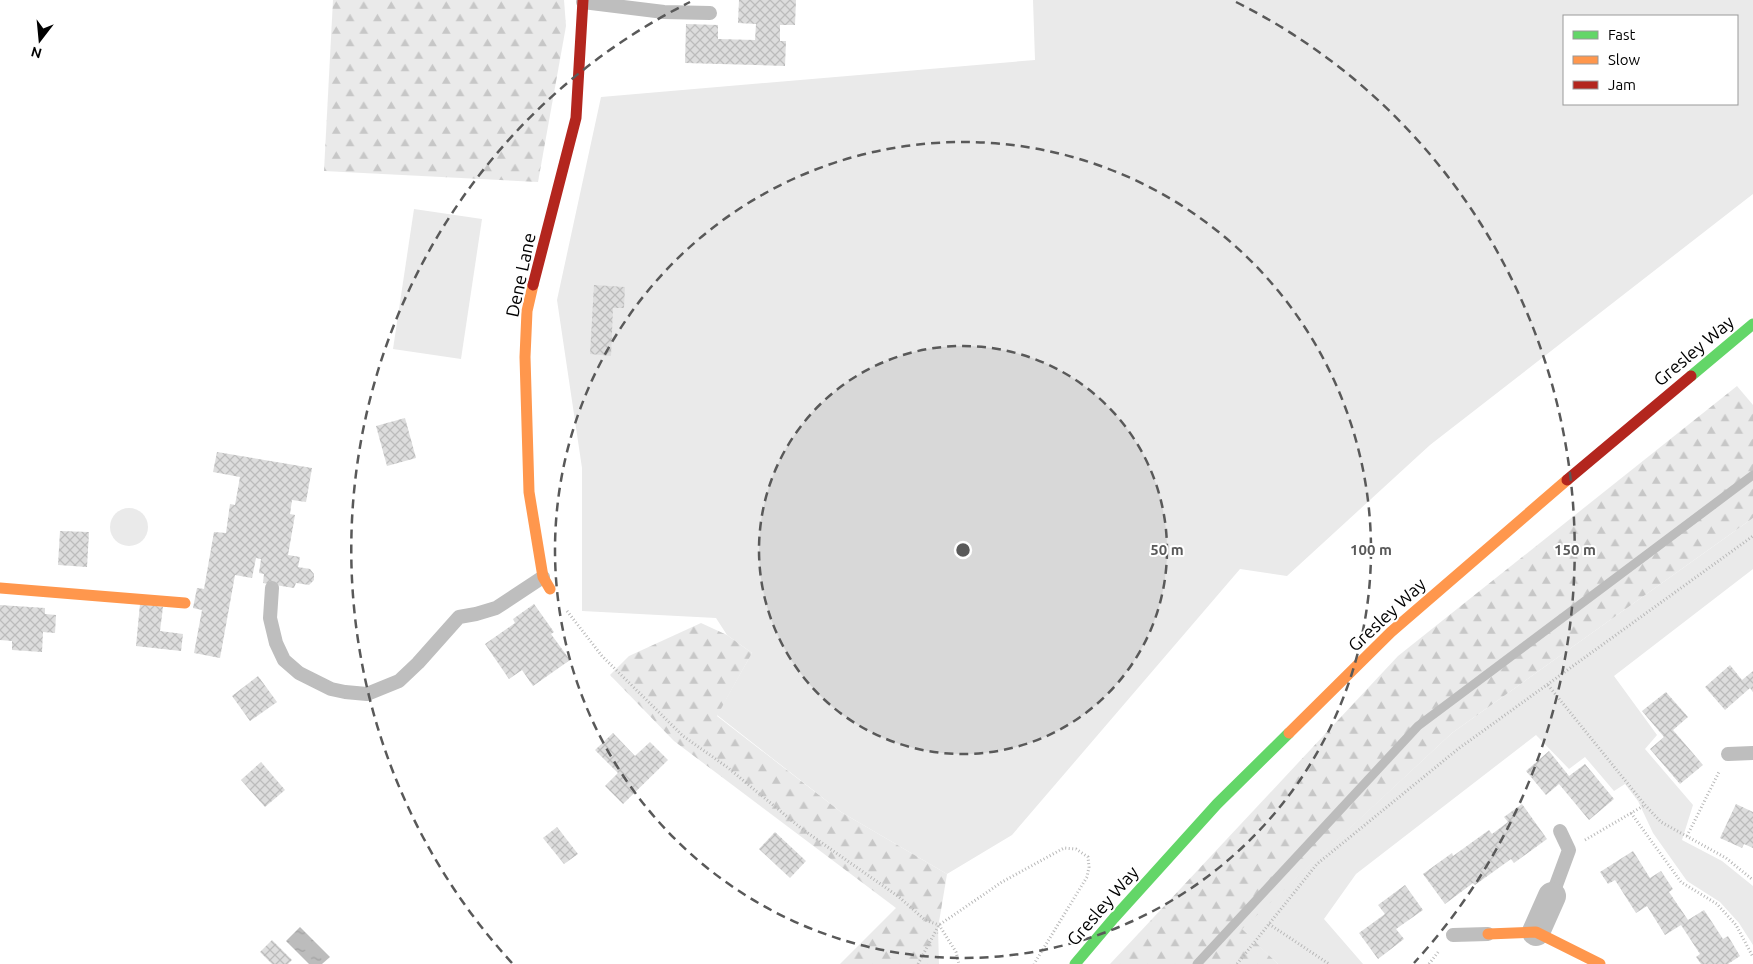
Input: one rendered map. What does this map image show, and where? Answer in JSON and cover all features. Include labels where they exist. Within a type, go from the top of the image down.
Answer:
[{"type":"street","name":"Dene Lane","points":[[547,583],[529,492],[526,357],[528,311],[576,118],[583,1]]},
{"type":"street","name":"Gresley Way","points":[[1075,964],[1217,804],[1391,632],[1547,497],[1750,334]]},
{"type":"street","points":[[0,588],[185,604]]},
{"type":"street","points":[[1536,932],[1552,896]]},
{"type":"street","points":[[1488,934],[1536,932],[1600,964]]},
{"type":"lane","points":[[583,1],[664,12],[710,13]]},
{"type":"lane","points":[[272,588],[270,618],[276,643],[284,660],[300,673],[330,689],[367,694],[399,680],[418,663],[460,617],[496,608],[547,583]]},
{"type":"lane","points":[[1728,754],[1753,753]]},
{"type":"lane","points":[[1552,896],[1569,850],[1560,832]]},
{"type":"lane","points":[[1453,935],[1488,934]]},
{"type":"path","points":[[1237,964],[1317,864],[1458,749],[1753,536]]},
{"type":"path","points":[[547,583],[602,656],[683,736],[727,768],[802,829],[898,897],[925,920],[939,925],[956,952],[959,964]]},
{"type":"path","points":[[1548,685],[1645,805],[1661,822],[1726,858],[1753,880]]},
{"type":"path","points":[[1687,836],[1728,754]]},
{"type":"path","points":[[1569,850],[1645,805]]},
{"type":"path","points":[[1632,813],[1681,882],[1718,904],[1736,925],[1753,957]]},
{"type":"path","points":[[918,964],[939,925],[1002,882],[1053,853],[1064,848],[1076,849],[1088,857],[1087,877],[1034,964]]},
{"type":"path","points":[[1269,924],[1329,964]]},
{"type":"green space","points":[[333,0],[564,0],[566,26],[538,182],[324,171]]},
{"type":"green space","points":[[1033,0],[1753,0],[1753,194],[1430,445],[1287,576],[1240,569],[1012,835],[947,874],[841,812],[717,715],[752,653],[727,635],[716,618],[582,611],[582,468],[557,300],[601,97],[1035,60]]},
{"type":"green space","points":[[414,209],[482,219],[461,359],[393,349]]},
{"type":"green space","points":[[1737,386],[1753,405],[1753,518],[1452,733],[1242,929],[1278,964],[1110,964],[1398,656]]},
{"type":"green space","points":[[129,508],[142,514],[148,527],[142,540],[129,546],[116,540],[110,527],[116,514]]},
{"type":"green space","points":[[1753,518],[1753,569],[1614,676],[1657,735],[1645,749],[1693,805],[1682,840],[1722,861],[1753,886],[1753,945],[1739,923],[1720,902],[1687,881],[1653,833],[1638,801],[1625,784],[1614,791],[1585,757],[1569,769],[1536,735],[1356,874],[1324,919],[1363,964],[1278,964],[1241,929],[1452,733]]},
{"type":"green space","points":[[701,623],[727,635],[752,653],[717,716],[841,812],[947,874],[938,928],[939,964],[840,964],[896,908],[674,741],[610,675],[629,656]]},
{"type":"water","points":[[300,927],[330,957],[322,964],[309,964],[286,941]]},
{"type":"building","points":[[739,0],[796,0],[795,25],[780,25],[780,41],[786,41],[785,66],[685,63],[686,24],[718,25],[718,39],[755,40],[756,24],[738,23]]},
{"type":"building","points":[[594,285],[625,287],[624,308],[613,308],[611,356],[590,354]]},
{"type":"building","points":[[405,418],[416,458],[387,466],[376,426]]},
{"type":"building","points":[[217,452],[312,468],[306,502],[292,500],[290,514],[295,515],[288,555],[300,557],[298,567],[310,569],[314,574],[314,580],[309,585],[296,583],[294,588],[263,583],[264,574],[259,573],[261,559],[256,558],[252,578],[235,575],[220,658],[194,653],[202,610],[193,608],[197,588],[204,589],[214,532],[226,533],[230,504],[235,505],[240,477],[213,472]]},
{"type":"building","points":[[60,531],[89,532],[87,567],[58,565]]},
{"type":"building","points":[[140,604],[163,607],[160,631],[183,634],[181,651],[136,646]]},
{"type":"building","points":[[534,604],[554,632],[551,634],[570,660],[533,686],[522,670],[509,679],[485,644],[515,623],[513,619]]},
{"type":"building","points":[[0,605],[45,608],[45,614],[56,615],[55,633],[43,632],[42,652],[12,650],[12,641],[0,640]]},
{"type":"building","points":[[1730,665],[1742,680],[1753,671],[1753,692],[1750,688],[1725,710],[1705,687]]},
{"type":"building","points":[[258,676],[277,702],[250,721],[232,696]]},
{"type":"building","points":[[1666,692],[1688,717],[1673,730],[1703,765],[1680,784],[1650,749],[1664,737],[1642,711]]},
{"type":"building","points":[[613,733],[635,756],[650,742],[668,760],[623,804],[605,786],[618,773],[595,750]]},
{"type":"building","points":[[1549,751],[1569,776],[1585,764],[1614,799],[1589,820],[1559,784],[1546,795],[1526,771]]},
{"type":"building","points":[[261,762],[285,790],[265,807],[241,780]]},
{"type":"building","points":[[1522,804],[1547,839],[1514,863],[1511,859],[1475,885],[1473,883],[1445,904],[1423,874],[1452,853],[1453,856],[1489,830],[1492,834],[1508,822],[1504,817]]},
{"type":"building","points":[[1736,804],[1753,812],[1753,848],[1744,844],[1742,848],[1720,838]]},
{"type":"building","points":[[557,827],[578,854],[564,864],[543,838]]},
{"type":"building","points":[[775,832],[806,861],[790,878],[759,849]]},
{"type":"building","points":[[1633,851],[1650,878],[1661,871],[1673,889],[1669,892],[1688,920],[1704,910],[1723,939],[1728,936],[1740,956],[1728,964],[1701,964],[1696,957],[1700,954],[1681,925],[1665,935],[1647,906],[1636,913],[1615,880],[1608,884],[1600,872]]},
{"type":"building","points":[[1405,885],[1423,910],[1396,929],[1404,939],[1378,959],[1359,933],[1385,914],[1378,905]]},
{"type":"building","points":[[272,940],[292,960],[288,964],[272,964],[260,952]]},
{"type":"waterway","points":[[1197,964],[1418,726],[1753,475]]},
{"type":"traffic: fast","points":[[1691,376],[1753,324]]},
{"type":"traffic: fast","points":[[1075,964],[1217,804],[1289,733]]},
{"type":"traffic: slow","points":[[533,285],[527,311],[525,357],[529,492],[543,577],[550,589]]},
{"type":"traffic: slow","points":[[1289,733],[1391,632],[1567,480]]},
{"type":"traffic: slow","points":[[0,588],[185,603]]},
{"type":"traffic: slow","points":[[1488,934],[1536,932],[1600,964]]},
{"type":"traffic: jam","points":[[533,285],[576,118],[583,0]]},
{"type":"traffic: jam","points":[[1567,480],[1691,376]]}]
